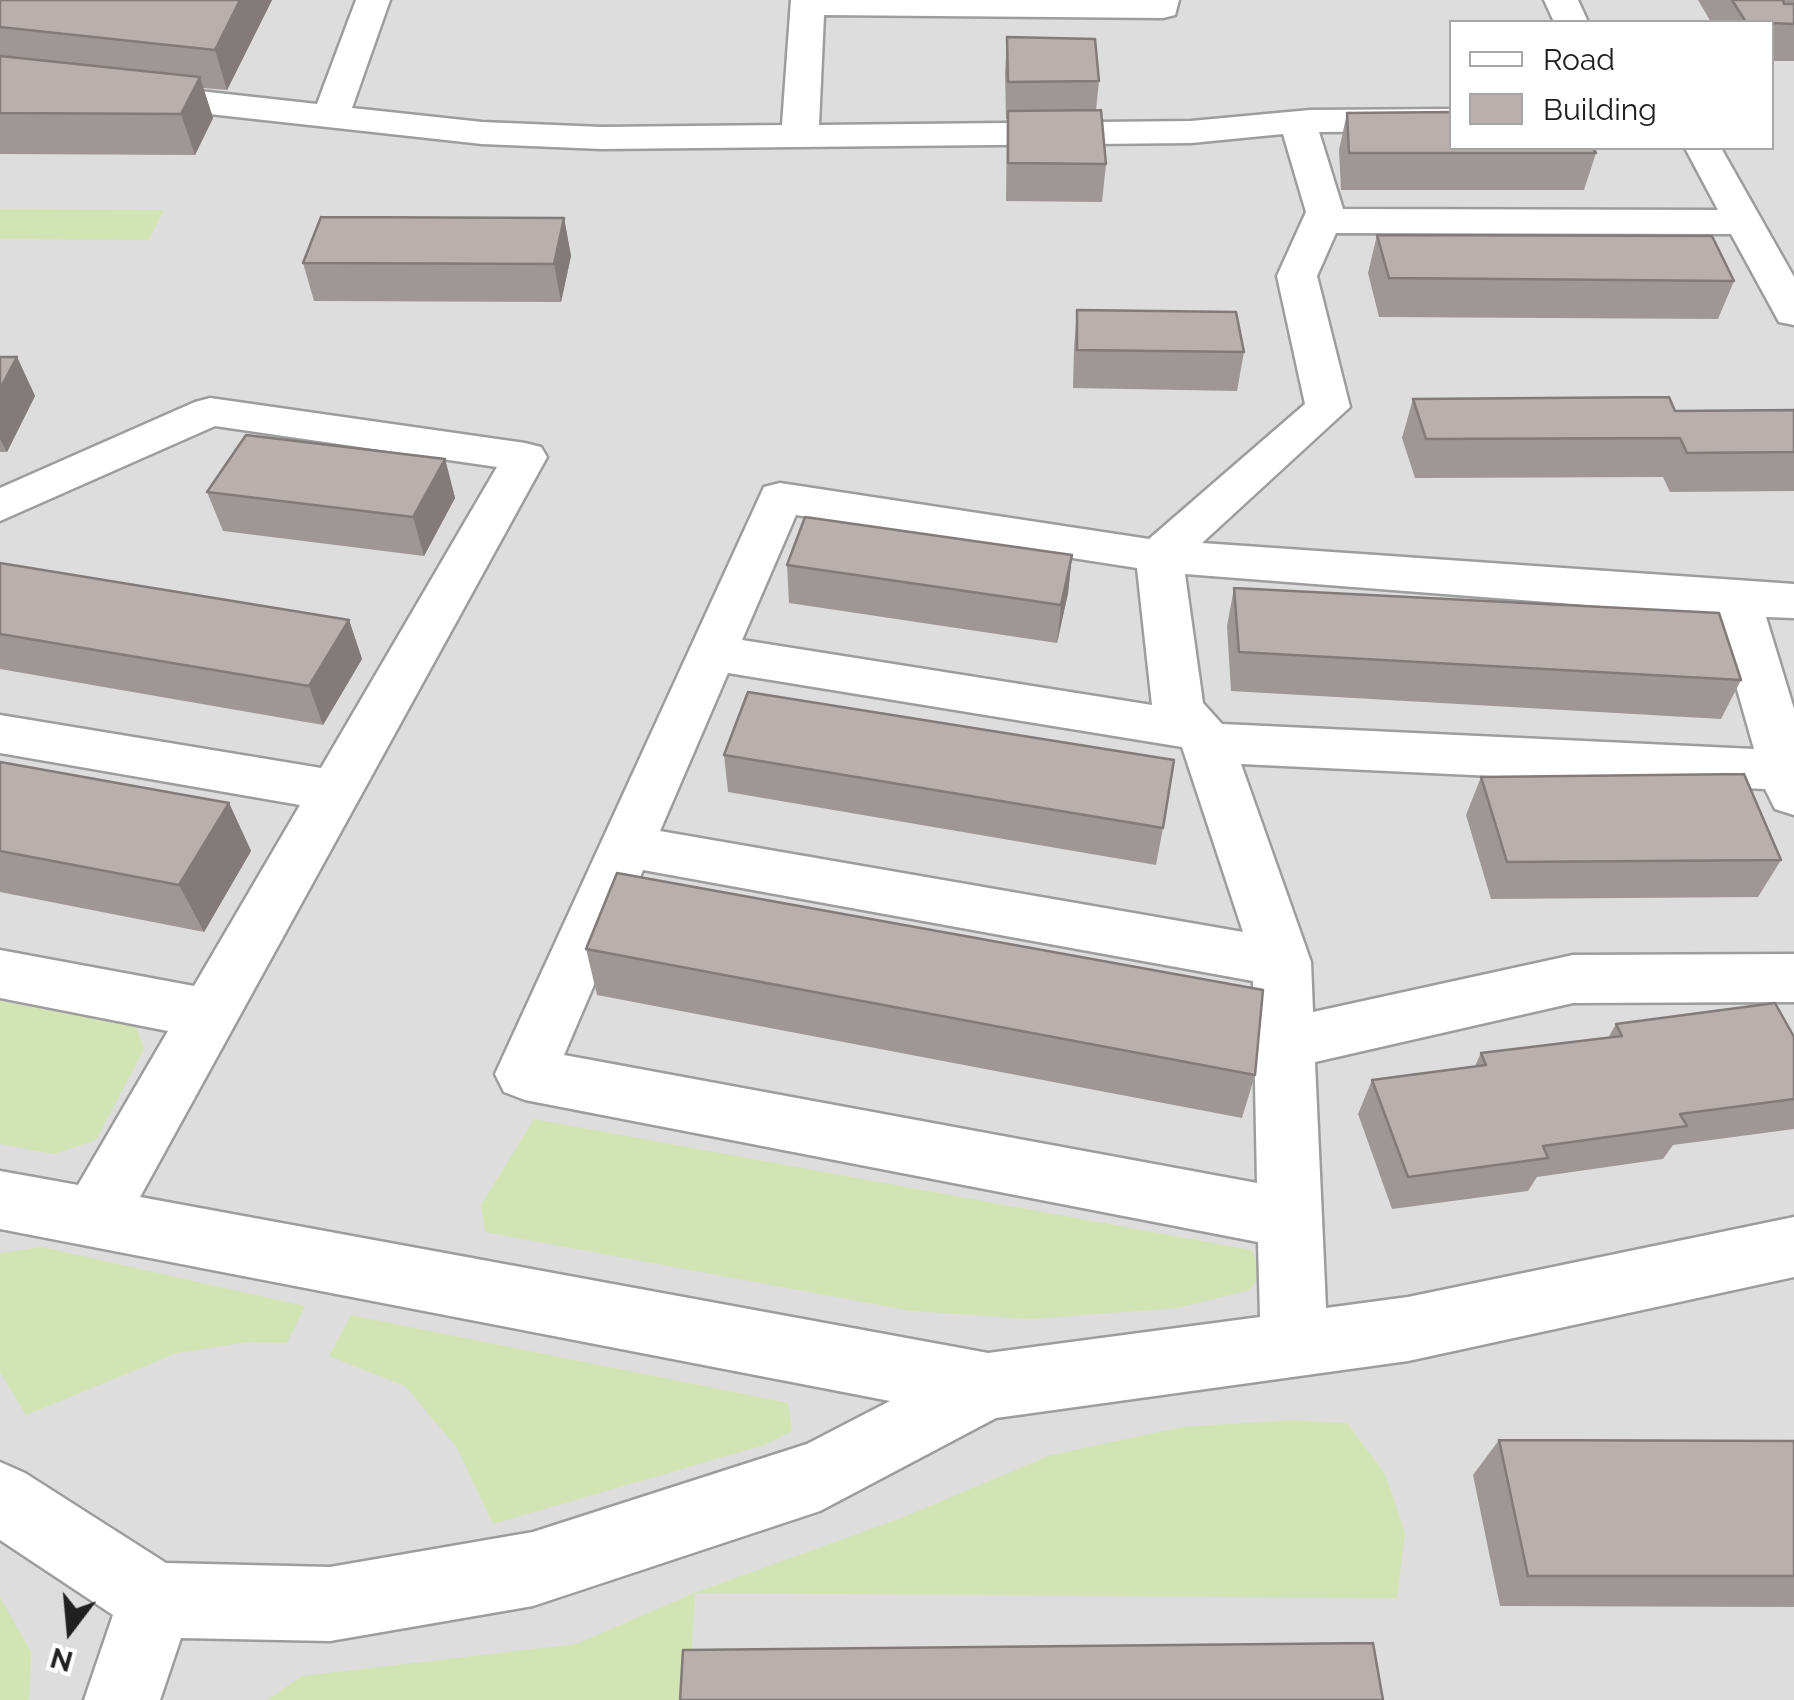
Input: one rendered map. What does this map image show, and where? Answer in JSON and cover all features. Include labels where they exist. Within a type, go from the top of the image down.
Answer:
[{"type":"street","points":[[331,115],[373,0]]},
{"type":"street","points":[[800,135],[808,3],[1163,8],[1162,0]]},
{"type":"street","points":[[0,80],[502,134],[602,138],[1190,132],[1298,122],[1449,120]]},
{"type":"street","points":[[1160,556],[1328,407],[1297,276],[1325,212],[1298,122]]},
{"type":"street","points":[[1704,150],[1794,312]]},
{"type":"street","points":[[1321,221],[1744,222]]},
{"type":"street","points":[[0,506],[210,412],[526,457],[94,1218]]},
{"type":"street","points":[[1288,1218],[525,1074],[780,498],[1160,556],[1736,600],[1794,601]]},
{"type":"street","points":[[1160,556],[1178,709],[1203,737],[1282,962],[1294,1345]]},
{"type":"street","points":[[711,653],[1203,737],[1790,782],[1736,600]]},
{"type":"street","points":[[0,734],[336,791]]},
{"type":"street","points":[[626,846],[1282,962]]},
{"type":"street","points":[[0,974],[210,1014]]},
{"type":"street","points":[[1284,1044],[1573,979],[1794,978]]},
{"type":"street","points":[[0,1200],[988,1386],[1408,1329],[1794,1247]]},
{"type":"street","points":[[0,1498],[156,1600],[330,1604],[533,1569],[820,1475],[988,1386]]},
{"type":"street","points":[[122,1700],[156,1600]]},
{"type":"shaded area","points":[[0,0],[1794,0],[1794,1700],[0,1700]]},
{"type":"green space","points":[[0,209],[164,210],[149,240],[0,239]]},
{"type":"green space","points":[[0,1001],[136,1027],[144,1049],[96,1140],[54,1154],[0,1144]]},
{"type":"green space","points":[[534,1119],[1251,1250],[1263,1272],[1249,1290],[1177,1308],[1031,1319],[912,1311],[485,1232],[481,1205]]},
{"type":"green space","points":[[42,1247],[305,1306],[287,1343],[248,1342],[177,1353],[26,1415],[0,1372],[0,1253]]},
{"type":"green space","points":[[351,1315],[788,1403],[792,1431],[764,1445],[493,1524],[457,1448],[405,1386],[329,1356]]},
{"type":"green space","points":[[1291,1420],[1347,1423],[1385,1474],[1405,1532],[1397,1598],[695,1593],[689,1700],[267,1700],[302,1676],[576,1644],[694,1593],[901,1518],[1051,1455],[1182,1427]]},
{"type":"green space","points":[[0,1597],[31,1652],[29,1700],[0,1700]]},
{"type":"building","points":[[0,0],[240,0],[215,50],[0,27]]},
{"type":"building","points":[[1732,0],[1783,0],[1784,4],[1794,4],[1794,24],[1745,20]]},
{"type":"building","points":[[1007,37],[1095,39],[1099,81],[1008,82]]},
{"type":"building","points":[[0,56],[200,77],[181,114],[0,113]]},
{"type":"building","points":[[1101,110],[1106,164],[1008,163],[1008,111]]},
{"type":"building","points":[[1449,112],[1449,150],[1596,153],[1349,153],[1347,113]]},
{"type":"building","points":[[321,217],[564,218],[554,264],[303,263]]},
{"type":"building","points":[[1377,235],[1712,236],[1734,281],[1389,278]]},
{"type":"building","points":[[1077,310],[1236,312],[1244,352],[1077,350]]},
{"type":"building","points":[[0,357],[17,357],[0,389]]},
{"type":"building","points":[[1669,397],[1675,411],[1794,410],[1794,452],[1687,453],[1680,438],[1426,439],[1413,399]]},
{"type":"building","points":[[246,435],[445,459],[413,517],[207,492]]},
{"type":"building","points":[[805,517],[1072,555],[1061,605],[787,565]]},
{"type":"building","points":[[0,563],[349,620],[309,686],[0,634]]},
{"type":"building","points":[[1234,588],[1719,613],[1741,680],[1239,652]]},
{"type":"building","points":[[748,692],[1174,760],[1163,828],[724,755]]},
{"type":"building","points":[[0,762],[229,803],[179,885],[0,851]]},
{"type":"building","points":[[1744,774],[1781,860],[1507,862],[1481,777]]},
{"type":"building","points":[[617,873],[1263,990],[1255,1075],[586,949]]},
{"type":"building","points":[[1775,1003],[1794,1037],[1794,1099],[1680,1114],[1687,1126],[1543,1146],[1548,1158],[1408,1177],[1372,1080],[1486,1065],[1481,1053],[1622,1036],[1616,1024]]},
{"type":"building","points":[[1499,1440],[1794,1441],[1794,1576],[1528,1576]]},
{"type":"building","points":[[1373,1643],[1383,1700],[680,1700],[683,1650]]}]
